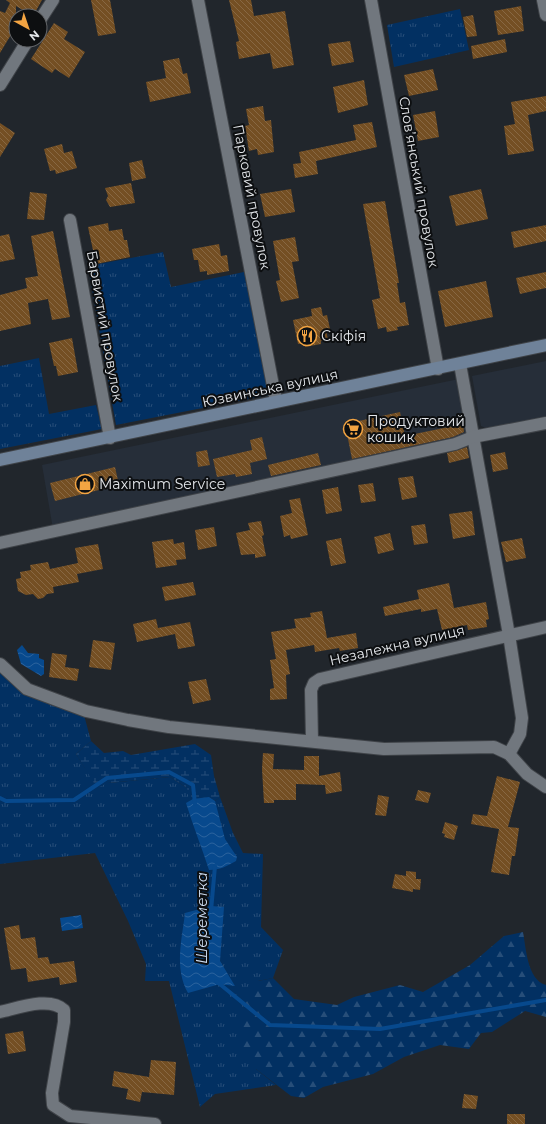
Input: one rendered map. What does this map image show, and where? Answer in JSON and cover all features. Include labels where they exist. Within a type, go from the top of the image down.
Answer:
[{"type":"main road","name":"Юзвинська вулиця","points":[[0,460],[110,438],[276,401],[438,369],[546,345]]},
{"type":"street","name":"Парковий провулок","points":[[198,0],[276,401]]},
{"type":"street","name":"Словʼянський провулок","points":[[371,0],[438,369]]},
{"type":"street","points":[[543,0],[546,15]]},
{"type":"street","points":[[0,85],[23,48]]},
{"type":"street","name":"Барвистий провулок","points":[[70,220],[110,438]]},
{"type":"street","points":[[460,364],[509,635],[522,718],[520,734],[509,754]]},
{"type":"street","points":[[0,543],[455,444],[473,437],[546,423]]},
{"type":"street","name":"Незалежна вулиця","points":[[312,742],[311,690],[314,684],[320,679],[546,627]]},
{"type":"street","points":[[0,664],[27,689],[86,711],[169,727],[384,749],[494,747],[509,754],[527,774],[546,787]]},
{"type":"street","points":[[0,1012],[49,1002],[58,1005],[64,1010],[64,1022],[52,1093],[53,1105],[59,1110],[70,1116],[155,1124]]},
{"type":"shaded area","points":[[546,361],[546,418],[489,429],[481,426],[472,376]]},
{"type":"shaded area","points":[[459,379],[470,435],[53,529],[42,465]]},
{"type":"green space","points":[[460,9],[469,50],[394,67],[387,25]]},
{"type":"green space","points":[[163,252],[171,287],[244,272],[269,395],[116,425],[88,266]]},
{"type":"green space","points":[[39,358],[49,414],[96,405],[102,429],[0,449],[0,366]]},
{"type":"green space","points":[[0,664],[27,689],[84,715],[91,741],[76,754],[85,768],[108,783],[170,777],[187,788],[215,801],[220,797],[233,833],[243,853],[263,854],[261,927],[283,950],[273,978],[258,981],[256,1069],[276,1085],[215,1094],[200,1107],[169,981],[145,981],[146,964],[128,921],[95,853],[0,864]]},
{"type":"green space","points":[[91,741],[104,753],[123,751],[131,755],[195,744],[211,755],[214,776],[220,797],[215,801],[209,797],[189,801],[187,788],[170,777],[108,783],[97,788],[76,754]]},
{"type":"green space","points":[[523,932],[528,962],[531,970],[540,982],[546,985],[546,1017],[525,1011],[492,1032],[481,1033],[469,1049],[440,1045],[404,1057],[373,1074],[323,1087],[304,1098],[291,1096],[256,1069],[240,1046],[241,1011],[258,981],[273,978],[294,999],[337,1005],[354,997],[400,985],[423,992],[470,965],[504,936]]},
{"type":"water","points":[[22,645],[28,653],[39,654],[39,658],[44,660],[44,674],[41,676],[21,664],[17,650]]},
{"type":"water","points":[[209,797],[215,801],[225,839],[237,857],[236,861],[226,866],[209,870],[186,803],[193,799]]},
{"type":"water","points":[[211,906],[224,907],[220,961],[235,986],[220,984],[188,993],[181,974],[180,964],[185,913]]},
{"type":"water","points":[[81,915],[83,928],[62,931],[60,918]]},
{"type":"building","points":[[6,0],[42,0],[38,8],[19,8],[16,6],[16,8],[8,8],[8,40],[0,53],[0,11],[5,13],[10,3]]},
{"type":"building","points":[[91,0],[110,0],[116,33],[98,36]]},
{"type":"building","points":[[229,0],[251,0],[254,16],[285,11],[294,65],[273,69],[270,53],[239,59],[236,42],[239,41]]},
{"type":"building","points":[[521,6],[524,31],[498,35],[494,11]]},
{"type":"building","points":[[473,15],[477,36],[467,37],[463,17]]},
{"type":"building","points":[[54,23],[68,32],[64,39],[85,52],[69,78],[55,69],[52,73],[31,59],[38,48],[48,48],[48,32]]},
{"type":"building","points":[[505,39],[507,52],[473,59],[471,46]]},
{"type":"building","points":[[350,41],[354,62],[332,66],[328,44]]},
{"type":"building","points":[[179,58],[183,74],[187,73],[191,93],[150,102],[146,82],[166,78],[163,61]]},
{"type":"building","points":[[433,69],[438,90],[409,96],[404,75]]},
{"type":"building","points":[[364,80],[368,105],[338,113],[333,87]]},
{"type":"building","points":[[546,96],[546,111],[528,115],[534,151],[508,155],[504,126],[515,124],[511,102]]},
{"type":"building","points":[[263,106],[265,121],[271,120],[274,152],[258,155],[257,149],[249,151],[245,126],[249,125],[246,109]]},
{"type":"building","points":[[435,111],[439,137],[418,141],[413,115]]},
{"type":"building","points":[[372,122],[377,147],[316,161],[318,174],[295,178],[293,164],[301,163],[299,152],[356,140],[353,125]]},
{"type":"building","points":[[0,123],[15,133],[0,157]]},
{"type":"building","points":[[62,144],[64,153],[72,151],[77,168],[56,174],[55,170],[50,171],[44,149]]},
{"type":"building","points":[[142,160],[146,178],[132,181],[129,163]]},
{"type":"building","points":[[131,183],[135,203],[110,207],[106,200],[108,196],[105,188]]},
{"type":"building","points":[[291,189],[295,212],[265,217],[260,194]]},
{"type":"building","points":[[481,189],[488,219],[456,226],[449,196]]},
{"type":"building","points":[[30,192],[47,194],[44,220],[27,219]]},
{"type":"building","points":[[385,201],[399,283],[397,283],[400,303],[405,302],[409,325],[397,327],[398,330],[387,332],[386,327],[378,329],[372,300],[380,298],[363,204]]},
{"type":"building","points":[[108,223],[109,231],[122,229],[124,240],[127,240],[130,257],[96,264],[88,227]]},
{"type":"building","points":[[546,225],[546,241],[514,248],[511,232]]},
{"type":"building","points":[[53,231],[70,317],[52,320],[48,299],[28,303],[31,324],[0,331],[0,295],[27,288],[25,278],[38,276],[31,236]]},
{"type":"building","points":[[9,234],[15,259],[0,262],[0,236]]},
{"type":"building","points":[[295,237],[299,261],[292,262],[299,298],[281,302],[276,281],[280,280],[273,241]]},
{"type":"building","points":[[219,244],[221,256],[227,255],[229,271],[207,275],[207,271],[200,272],[198,260],[194,260],[192,249]]},
{"type":"building","points":[[546,272],[546,288],[520,294],[516,278]]},
{"type":"building","points":[[486,281],[493,317],[445,327],[438,291]]},
{"type":"building","points":[[321,307],[323,316],[327,315],[330,329],[326,330],[328,340],[321,341],[321,344],[305,347],[305,343],[298,344],[293,320],[312,316],[311,309]]},
{"type":"building","points":[[72,338],[78,372],[58,376],[56,366],[54,366],[49,343]]},
{"type":"building","points":[[400,412],[405,436],[463,424],[464,432],[453,437],[352,459],[345,424]]},
{"type":"building","points":[[262,437],[267,459],[250,463],[252,474],[236,477],[235,474],[217,477],[213,459],[252,450],[250,440]]},
{"type":"building","points":[[467,447],[469,458],[449,463],[447,453]]},
{"type":"building","points":[[207,450],[210,465],[198,467],[196,452]]},
{"type":"building","points":[[505,452],[508,469],[493,472],[490,455]]},
{"type":"building","points":[[318,453],[321,465],[271,476],[268,465]]},
{"type":"building","name":"Maximum Service","points":[[115,467],[119,485],[55,501],[50,483]]},
{"type":"building","points":[[413,476],[417,497],[402,500],[398,478]]},
{"type":"building","points":[[373,483],[376,501],[361,503],[358,485]]},
{"type":"building","points":[[338,487],[342,511],[326,514],[322,490]]},
{"type":"building","points":[[300,498],[308,535],[291,539],[290,535],[284,537],[280,516],[292,513],[289,500]]},
{"type":"building","points":[[472,511],[475,535],[453,539],[449,514]]},
{"type":"building","points":[[261,521],[266,556],[255,558],[255,554],[241,555],[236,533],[250,530],[248,523]]},
{"type":"building","points":[[425,524],[428,543],[414,545],[411,526]]},
{"type":"building","points":[[214,527],[217,546],[198,550],[195,530]]},
{"type":"building","points":[[390,533],[394,550],[378,554],[374,537]]},
{"type":"building","points":[[341,538],[346,563],[331,566],[326,541]]},
{"type":"building","points":[[522,538],[526,558],[506,562],[501,542]]},
{"type":"building","points":[[173,539],[174,544],[184,542],[186,559],[176,560],[177,565],[156,568],[152,542]]},
{"type":"building","points":[[98,544],[103,569],[77,574],[79,582],[53,587],[54,593],[47,594],[43,598],[38,599],[33,594],[26,595],[18,591],[16,579],[21,578],[20,572],[31,570],[30,565],[48,562],[50,569],[78,563],[75,548]]},
{"type":"building","points":[[193,582],[196,595],[165,601],[162,587]]},
{"type":"building","points":[[449,583],[454,608],[486,602],[489,619],[486,620],[487,627],[468,630],[467,625],[442,630],[437,609],[421,612],[421,609],[385,616],[383,607],[419,599],[417,590]]},
{"type":"building","points":[[322,611],[327,638],[356,633],[358,648],[340,651],[339,648],[315,652],[314,645],[286,650],[290,674],[286,675],[287,699],[270,700],[270,689],[274,688],[270,660],[276,659],[271,632],[296,628],[294,619],[311,617],[310,613]]},
{"type":"building","points":[[156,619],[158,628],[190,622],[195,646],[178,649],[175,634],[137,642],[133,624]]},
{"type":"building","points":[[93,640],[115,643],[111,670],[89,667]]},
{"type":"building","points":[[52,653],[67,655],[65,667],[79,669],[77,681],[49,677]]},
{"type":"building","points":[[206,679],[211,700],[193,704],[188,682]]},
{"type":"building","points":[[263,753],[274,754],[273,769],[304,770],[304,756],[319,756],[319,776],[340,772],[342,791],[326,794],[325,785],[296,784],[296,800],[274,800],[274,803],[264,803],[262,769]]},
{"type":"building","points":[[497,776],[520,782],[508,827],[519,828],[515,856],[512,856],[509,875],[491,872],[499,829],[471,824],[473,814],[487,816]]},
{"type":"building","points":[[418,790],[431,793],[428,803],[415,800]]},
{"type":"building","points":[[378,795],[389,797],[386,816],[375,815]]},
{"type":"building","points":[[445,822],[458,826],[454,840],[444,837],[445,834],[442,833]]},
{"type":"building","points":[[406,871],[416,872],[416,879],[421,879],[420,890],[413,889],[413,892],[392,888],[395,874],[406,876]]},
{"type":"building","points":[[19,925],[21,939],[35,937],[38,958],[48,957],[50,964],[74,961],[77,982],[60,985],[59,977],[28,982],[26,968],[11,970],[4,928]]},
{"type":"building","points":[[23,1031],[26,1051],[8,1054],[5,1034]]},
{"type":"building","points":[[151,1060],[176,1062],[174,1095],[142,1092],[140,1102],[126,1099],[128,1089],[112,1086],[114,1071],[149,1077]]},
{"type":"building","points":[[464,1094],[478,1096],[476,1109],[462,1108]]},
{"type":"building","points":[[507,1114],[525,1114],[525,1124],[507,1124]]},
{"type":"waterway","name":"Шереметка","points":[[0,798],[6,801],[74,800],[107,778],[169,772],[193,785],[195,804]]},
{"type":"waterway","name":"Шереметка","points":[[211,911],[215,866]]},
{"type":"waterway","name":"Шереметка","points":[[216,981],[270,1025],[380,1029],[546,1000]]},
{"type":"place","name":"Скіфія","points":[[307,336]]},
{"type":"place","name":"Продуктовий кошик","points":[[353,429]]},
{"type":"place","name":"Maximum Service","points":[[85,484]]}]
